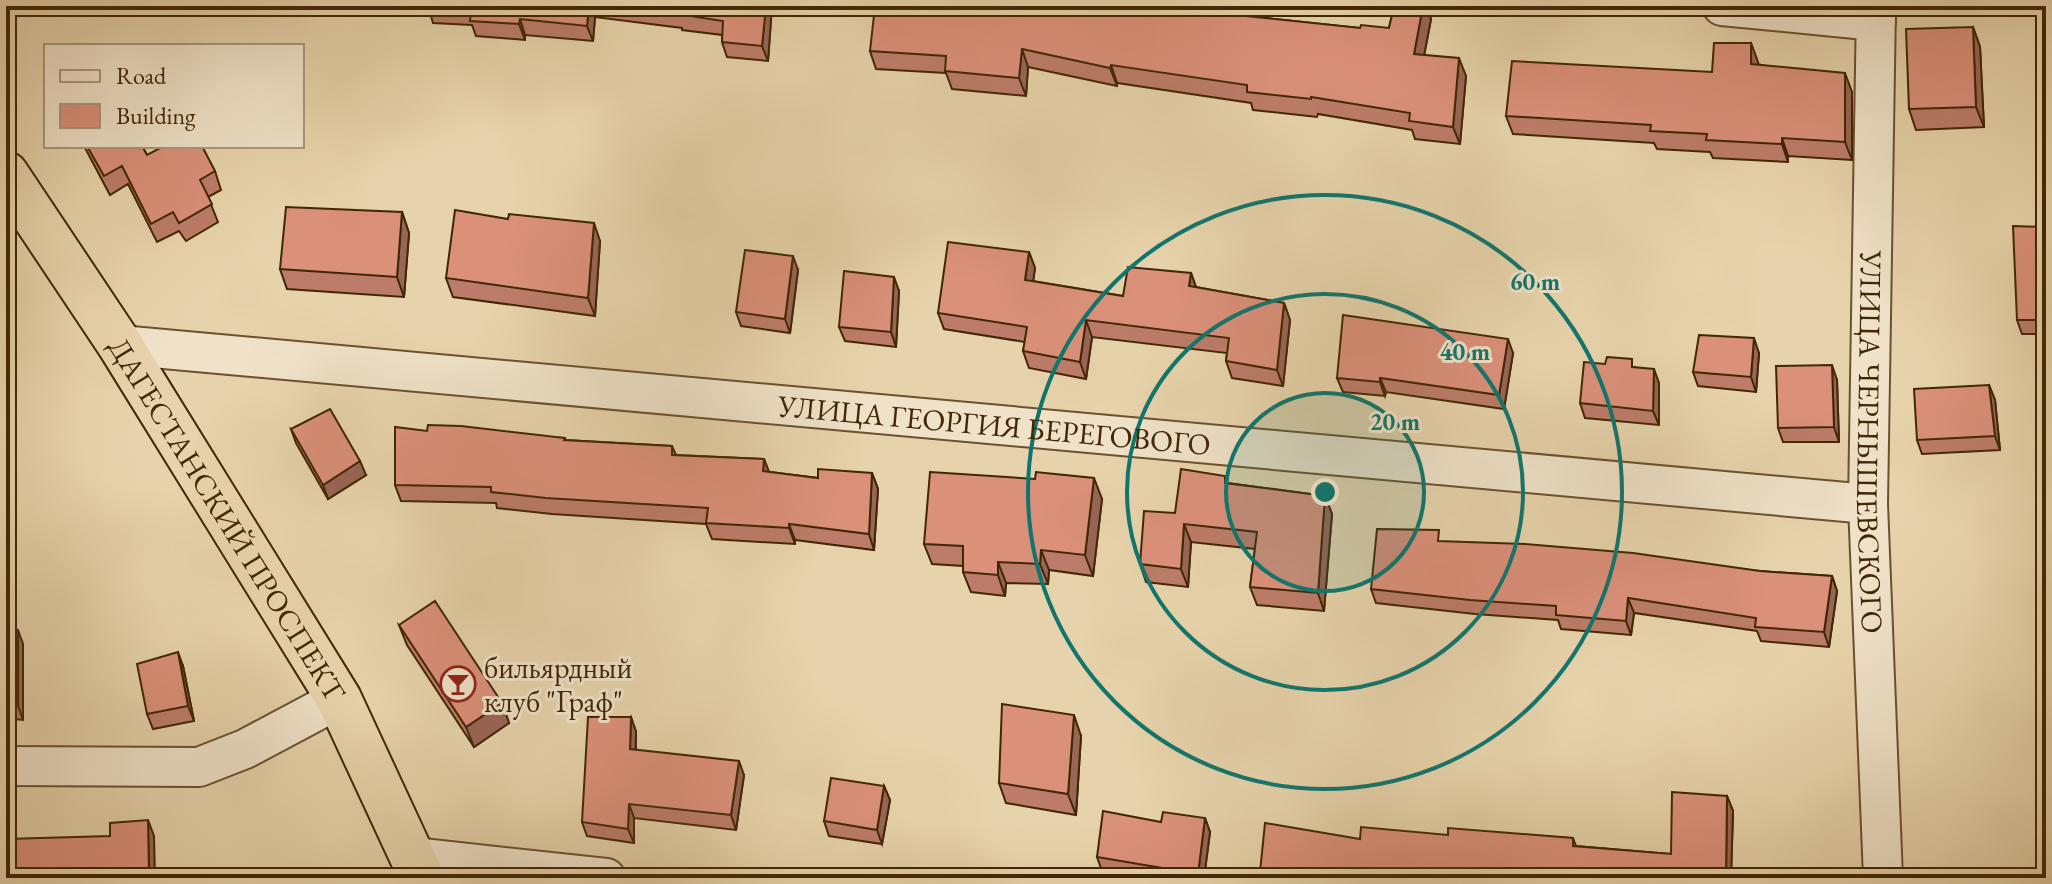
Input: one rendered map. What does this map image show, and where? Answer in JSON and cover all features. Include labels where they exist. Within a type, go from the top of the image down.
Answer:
[{"type":"highway","name":"ДАГЕСТАНСКИЙ ПРОСПЕКТ","points":[[6,174],[120,345],[339,699],[418,868]]},
{"type":"street","points":[[1722,6],[1876,14]]},
{"type":"street","name":"УЛИЦА ЧЕРНЫШЕВСКОГО","points":[[1876,14],[1868,504],[1883,878]]},
{"type":"street","name":"УЛИЦА ГЕОРГИЯ БЕРЕГОВОГО","points":[[120,345],[1868,504]]},
{"type":"street","points":[[6,766],[199,767],[245,749],[339,699]]},
{"type":"street","points":[[418,868],[606,878]]},
{"type":"building","points":[[428,6],[589,6],[587,26],[520,19],[519,24],[470,21],[471,10]]},
{"type":"building","points":[[623,6],[766,6],[762,46],[722,42],[723,21]]},
{"type":"building","points":[[875,6],[1220,6],[1219,13],[1360,28],[1361,25],[1389,28],[1394,6],[1423,6],[1414,54],[1459,58],[1453,127],[1409,121],[1410,113],[1311,97],[1247,92],[1247,85],[1111,65],[1110,68],[1022,49],[1019,78],[945,71],[946,56],[870,51]]},
{"type":"building","points":[[1973,27],[1976,107],[1909,109],[1906,29]]},
{"type":"building","points":[[1714,43],[1751,43],[1751,64],[1845,73],[1845,142],[1782,138],[1782,144],[1706,140],[1707,134],[1650,131],[1651,125],[1506,116],[1512,61],[1712,72]]},
{"type":"building","points":[[2042,44],[2046,44],[2046,100],[2043,100]]},
{"type":"building","points":[[88,148],[143,148],[147,155],[160,148],[203,148],[215,171],[200,180],[212,204],[179,223],[173,212],[151,224],[122,166],[104,176]]},
{"type":"building","points":[[286,207],[402,212],[397,277],[280,269]]},
{"type":"building","points":[[455,210],[508,219],[509,214],[594,223],[588,298],[446,278]]},
{"type":"building","points":[[2013,226],[2046,227],[2046,320],[2017,320]]},
{"type":"building","points":[[948,242],[1029,252],[1025,280],[1123,296],[1128,267],[1191,273],[1189,286],[1284,303],[1277,370],[1226,361],[1229,338],[1086,320],[1080,362],[1023,351],[1027,327],[938,313]]},
{"type":"building","points":[[745,250],[793,256],[785,319],[736,312]]},
{"type":"building","points":[[844,271],[894,277],[891,332],[839,327]]},
{"type":"building","points":[[1343,315],[1508,339],[1499,395],[1380,378],[1380,382],[1337,378]]},
{"type":"building","points":[[1699,335],[1754,338],[1751,377],[1693,372]]},
{"type":"building","points":[[1607,357],[1632,359],[1632,367],[1654,369],[1653,411],[1580,403],[1584,362],[1605,364]]},
{"type":"building","points":[[1832,365],[1834,427],[1778,428],[1776,366]]},
{"type":"building","points":[[1989,385],[1995,436],[1917,440],[1914,389]]},
{"type":"building","points":[[330,409],[360,461],[323,485],[291,429]]},
{"type":"building","points":[[428,425],[461,426],[564,440],[672,446],[672,455],[764,459],[763,471],[818,478],[818,469],[872,473],[869,534],[789,524],[789,528],[706,523],[708,508],[546,498],[491,492],[491,487],[395,485],[395,427],[427,431]]},
{"type":"building","points":[[1181,469],[1225,476],[1225,483],[1325,496],[1318,593],[1250,587],[1257,532],[1184,524],[1181,569],[1140,564],[1144,511],[1175,513]]},
{"type":"building","points":[[930,472],[1035,479],[1036,472],[1094,478],[1085,555],[1041,550],[1040,564],[998,562],[998,575],[963,572],[963,546],[924,544]]},
{"type":"building","points":[[1377,529],[1439,530],[1438,541],[1633,553],[1760,571],[1832,576],[1824,632],[1755,627],[1756,618],[1628,598],[1626,621],[1556,615],[1556,606],[1371,589]]},
{"type":"building","name":"бильярдный клуб \"Граф\"","points":[[435,601],[502,703],[466,727],[399,625]]},
{"type":"building","points":[[6,629],[18,630],[18,706],[6,705]]},
{"type":"building","points":[[178,652],[188,706],[147,714],[137,664]]},
{"type":"building","points":[[1002,704],[1074,715],[1068,794],[999,783]]},
{"type":"building","points":[[588,717],[631,717],[630,749],[739,761],[731,815],[629,804],[628,829],[582,822]]},
{"type":"building","points":[[831,778],[884,786],[877,830],[824,821]]},
{"type":"building","points":[[1672,792],[1727,796],[1726,876],[1743,878],[1299,878],[1260,872],[1265,823],[1360,839],[1361,827],[1448,835],[1448,828],[1573,838],[1573,846],[1671,854]]},
{"type":"building","points":[[1103,811],[1161,822],[1163,812],[1205,818],[1198,874],[1097,857]]},
{"type":"building","points":[[148,820],[149,872],[229,873],[229,878],[6,878],[6,839],[110,836],[110,823]]},
{"type":"place","name":"бильярдный клуб \"Граф\"","points":[[458,684]]}]
